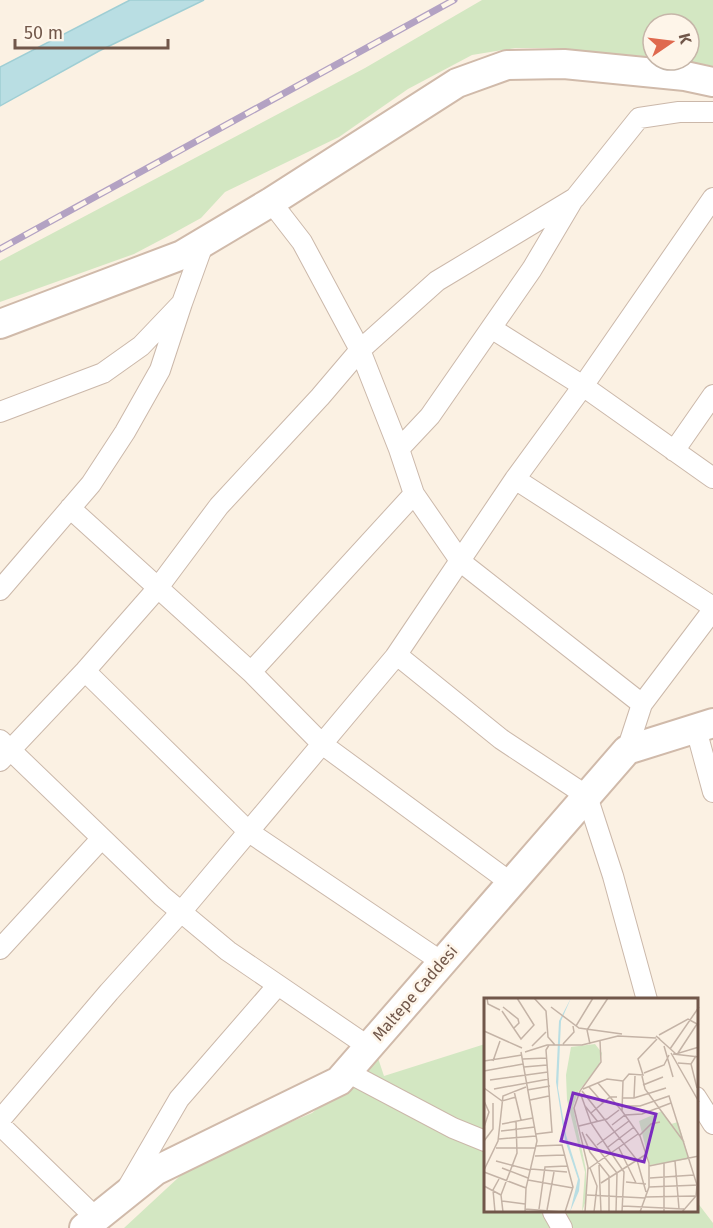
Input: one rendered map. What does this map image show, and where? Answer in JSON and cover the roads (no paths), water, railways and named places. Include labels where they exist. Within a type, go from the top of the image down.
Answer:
[{"type":"street","points":[[0,324],[182,255],[271,202],[457,83],[507,65],[564,64],[685,76],[713,82]]},
{"type":"street","points":[[399,449],[429,416],[491,328],[532,269],[574,198],[639,118],[679,112],[713,112]]},
{"type":"street","points":[[369,1047],[228,951],[181,912],[4,750],[85,671],[157,589],[219,506],[320,398],[360,350],[437,281],[574,198]]},
{"type":"street","points":[[90,1223],[0,1122],[109,992],[181,912],[397,655],[515,479],[583,386],[713,198]]},
{"type":"street","points":[[271,202],[303,242],[360,350],[414,494],[461,562],[642,704]]},
{"type":"street","points":[[0,590],[91,484],[160,370],[204,242]]},
{"type":"street","points":[[0,412],[103,373],[141,346],[182,303]]},
{"type":"street","points":[[491,328],[583,386],[713,478]]},
{"type":"street","points":[[674,451],[713,395]]},
{"type":"street","points":[[515,479],[713,608],[642,704],[627,750]]},
{"type":"street","points":[[250,672],[414,494]]},
{"type":"street","points":[[70,508],[250,672],[322,744],[511,883]]},
{"type":"street","points":[[397,655],[501,739],[586,796],[613,876],[646,998]]},
{"type":"street","points":[[85,671],[249,832],[442,962]]},
{"type":"street","points":[[627,750],[705,726],[713,792]]},
{"type":"street","name":"Maltepe Caddesi","points":[[90,1223],[155,1171],[339,1081],[627,750]]},
{"type":"street","points":[[0,949],[102,838]]},
{"type":"street","points":[[122,1197],[179,1099],[278,985]]},
{"type":"street","points":[[347,1072],[453,1128],[484,1141]]},
{"type":"street","points":[[698,1100],[713,1124]]},
{"type":"street","points":[[554,1213],[562,1228]]},
{"type":"water","points":[[130,0],[204,0],[99,51],[0,106],[0,67]]},
{"type":"railway","points":[[0,249],[454,0]]}]
